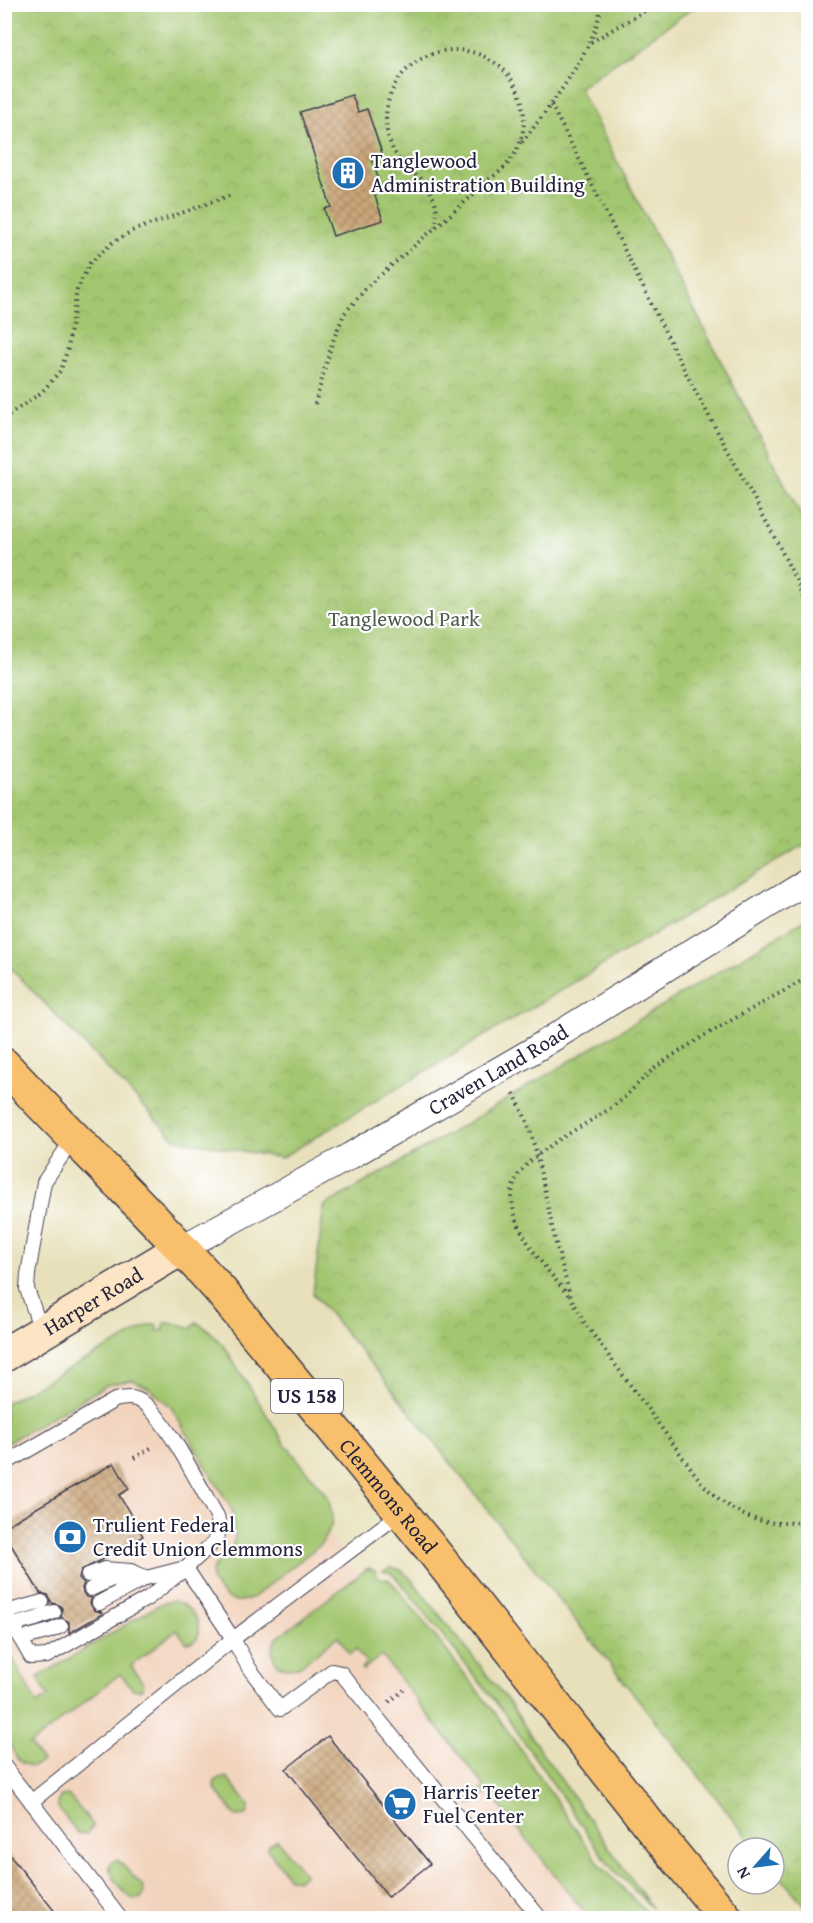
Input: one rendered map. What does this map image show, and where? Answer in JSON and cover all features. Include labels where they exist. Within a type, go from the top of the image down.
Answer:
[{"type":"main road","name":"Clemmons Road","points":[[4,1065],[219,1289],[402,1512],[654,1831],[726,1918]]},
{"type":"main road","name":"Harper Road","points":[[4,1355],[182,1248]]},
{"type":"street","name":"Craven Land Road","points":[[182,1248],[350,1156],[504,1067],[808,880]]},
{"type":"lane","points":[[42,1333],[27,1289],[28,1274],[44,1182],[73,1138]]},
{"type":"lane","points":[[4,1464],[115,1400],[126,1397],[140,1400],[156,1415],[177,1446],[220,1525],[219,1535],[215,1541],[148,1598],[47,1656],[31,1657],[5,1611],[42,1602]]},
{"type":"lane","points":[[31,1802],[233,1639],[402,1512]]},
{"type":"lane","points":[[92,1589],[112,1579],[146,1578],[186,1568]]},
{"type":"lane","points":[[186,1568],[233,1639],[249,1668],[280,1709],[332,1671],[341,1674],[540,1918]]},
{"type":"lane","points":[[88,1575],[104,1569],[131,1571],[146,1578]]},
{"type":"lane","points":[[99,1603],[146,1578]]},
{"type":"lane","points":[[13,1625],[54,1612]]},
{"type":"lane","points":[[21,1639],[61,1626]]},
{"type":"lane","points":[[4,1766],[120,1918]]},
{"type":"path","points":[[315,404],[332,343],[344,314],[369,285],[435,230],[511,160],[519,145],[551,105],[591,42],[601,4]]},
{"type":"path","points":[[638,4],[640,12]]},
{"type":"path","points":[[591,42],[657,4]]},
{"type":"path","points":[[500,172],[485,182],[462,188],[438,186],[410,171],[395,152],[387,129],[386,112],[390,95],[398,80],[409,67],[423,57],[440,51],[456,49],[481,55],[502,68],[513,81],[521,96],[524,129],[519,145]]},
{"type":"path","points":[[551,105],[603,203],[690,380],[784,554],[808,606]]},
{"type":"path","points":[[423,180],[435,199],[437,215],[435,230]]},
{"type":"path","points":[[4,418],[42,392],[61,370],[68,348],[77,290],[90,263],[112,243],[132,231],[231,195]]},
{"type":"path","points":[[808,977],[657,1066],[613,1107],[537,1155],[515,1181],[513,1198],[522,1233],[534,1252],[571,1298],[584,1322],[701,1482],[719,1501],[739,1514],[763,1521],[791,1524],[808,1520]]},
{"type":"path","points":[[504,1067],[528,1124],[537,1155],[555,1240],[571,1298]]},
{"type":"shaded area","points":[[183,1346],[624,1918],[5,1918],[4,1416]]},
{"type":"green space","name":"Tanglewood Park","points":[[5,5],[697,5],[579,88],[808,529],[808,842],[281,1158],[175,1139],[5,962]]},
{"type":"green space","points":[[808,918],[808,1909],[786,1884],[786,1836],[746,1836],[387,1383],[313,1294],[324,1206],[442,1138]]},
{"type":"green space","points":[[196,1322],[210,1331],[226,1349],[283,1441],[328,1497],[330,1504],[331,1526],[322,1543],[254,1597],[246,1600],[228,1599],[211,1579],[212,1570],[232,1547],[235,1538],[232,1510],[171,1407],[149,1388],[133,1380],[107,1385],[5,1444],[5,1403],[148,1326],[156,1324],[158,1331],[164,1330],[164,1323],[192,1328]]},
{"type":"green space","points":[[391,1567],[401,1570],[412,1580],[511,1705],[652,1908],[609,1865],[505,1714],[402,1584],[391,1573],[383,1571]]},
{"type":"green space","points":[[368,1568],[376,1571],[377,1578],[388,1579],[397,1588],[496,1714],[601,1866],[652,1918],[589,1918],[489,1792],[473,1804],[468,1804],[467,1802],[485,1787],[381,1655],[363,1670],[361,1669],[366,1662],[356,1649],[350,1654],[338,1636],[299,1667],[286,1668],[278,1665],[272,1652],[277,1638]]},
{"type":"green space","points":[[171,1601],[180,1603],[193,1614],[199,1629],[194,1641],[187,1643],[177,1630],[131,1666],[144,1684],[143,1688],[133,1689],[120,1674],[30,1745],[42,1761],[31,1767],[20,1762],[5,1735],[5,1644],[37,1704],[48,1697],[38,1677],[162,1603]]},
{"type":"green space","points":[[227,1777],[249,1805],[246,1815],[236,1816],[215,1789],[216,1780]]},
{"type":"green space","points":[[68,1795],[93,1826],[86,1834],[78,1833],[58,1808],[57,1803],[61,1796]]},
{"type":"green space","points":[[277,1840],[303,1872],[304,1875],[298,1880],[289,1878],[268,1849],[268,1846]]},
{"type":"green space","points":[[116,1860],[143,1887],[144,1892],[141,1898],[136,1900],[129,1896],[114,1879],[109,1866]]},
{"type":"building","name":"Tanglewood Administration Building","points":[[352,95],[358,112],[367,109],[383,156],[372,159],[381,187],[373,190],[383,220],[333,236],[324,209],[331,207],[300,112]]},
{"type":"building","name":"Trulient Federal Credit Union Clemmons","points":[[114,1463],[129,1489],[119,1495],[143,1536],[81,1570],[79,1578],[84,1583],[83,1593],[86,1597],[92,1598],[90,1603],[94,1610],[102,1614],[69,1633],[69,1622],[61,1617],[62,1608],[52,1603],[48,1595],[40,1593],[4,1533],[4,1527]]},
{"type":"building","name":"Harris Teeter Fuel Center","points":[[328,1736],[430,1864],[388,1897],[286,1769]]},
{"type":"building","points":[[4,1848],[60,1918],[4,1918]]},
{"type":"place","name":"Tanglewood Administration Building","points":[[348,173]]},
{"type":"place","name":"Trulient Federal Credit Union Clemmons","points":[[70,1537]]},
{"type":"place","name":"Harris Teeter Fuel Center","points":[[400,1804]]}]
